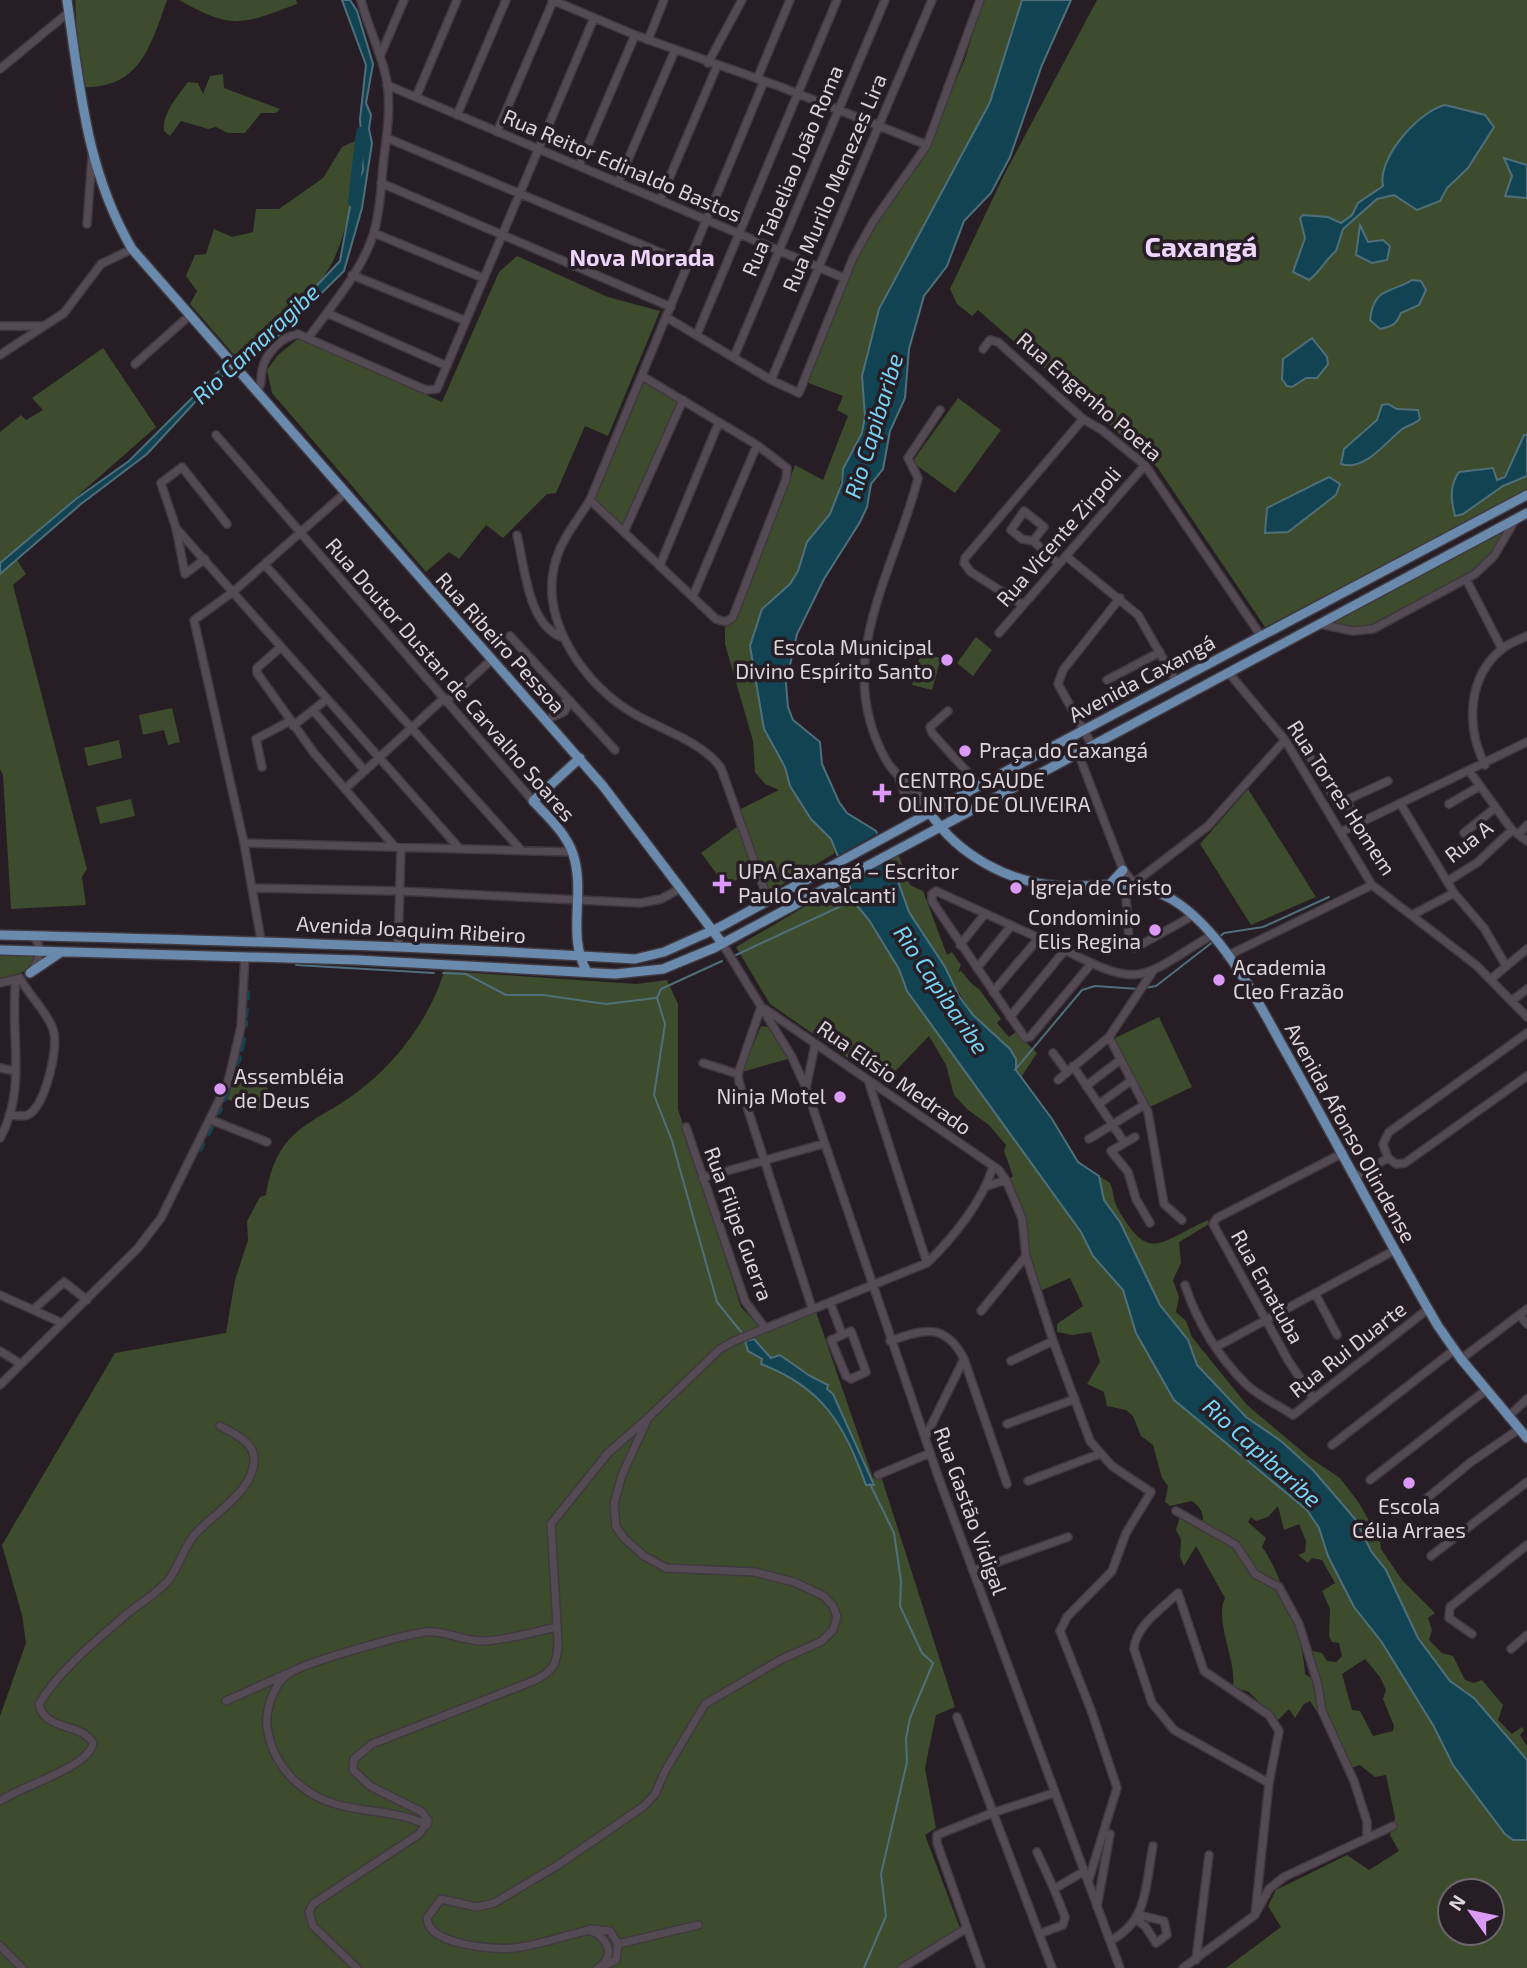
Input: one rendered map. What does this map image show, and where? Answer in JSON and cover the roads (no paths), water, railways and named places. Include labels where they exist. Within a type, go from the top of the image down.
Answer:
[{"type":"main road","name":"Rua Ribeiro Pessoa","points":[[67,0],[92,156],[114,216],[132,249],[490,660],[549,720],[624,811],[714,930]]},
{"type":"main road","name":"Avenida Caxangá","points":[[771,898],[1527,495]]},
{"type":"main road","name":"Avenida Caxangá","points":[[782,912],[1527,513]]},
{"type":"main road","points":[[533,800],[580,758]]},
{"type":"main road","name":"Rua Doutor Dustan de Carvalho Soares","points":[[533,800],[560,830],[572,852],[578,900],[578,956],[587,972]]},
{"type":"main road","name":"Avenida Afonso Olindense","points":[[923,817],[939,826],[957,845],[976,858],[1034,882],[1063,886],[1129,883],[1169,896],[1194,915],[1227,956],[1265,1016],[1428,1309],[1454,1350],[1527,1438]]},
{"type":"main road","points":[[1110,884],[1123,870]]},
{"type":"main road","name":"Avenida Joaquim Ribeiro","points":[[0,934],[184,941],[261,940],[635,959],[664,952],[714,930],[771,898]]},
{"type":"main road","name":"Avenida Joaquim Ribeiro","points":[[0,950],[244,957],[587,972],[656,971],[722,943],[782,912]]},
{"type":"main road","name":"Rua Gastão Vidigal","points":[[714,930],[722,943]]},
{"type":"main road","points":[[30,973],[62,951]]},
{"type":"street","points":[[310,337],[352,275],[374,233],[387,138],[387,85],[381,55],[361,0]]},
{"type":"street","points":[[381,55],[404,0]]},
{"type":"street","points":[[415,97],[457,0]]},
{"type":"street","points":[[457,115],[506,0]]},
{"type":"street","points":[[648,40],[664,0]]},
{"type":"street","points":[[708,63],[743,0]]},
{"type":"street","points":[[771,898],[717,762],[610,696],[564,638],[552,605],[553,573],[562,545],[590,500],[671,307],[790,0]]},
{"type":"street","points":[[697,334],[838,0]]},
{"type":"street","name":"Rua Tabeliao João Roma","points":[[734,357],[885,0]]},
{"type":"street","name":"Rua Murilo Menezes Lira","points":[[771,380],[932,0]]},
{"type":"street","points":[[666,317],[771,380],[799,393],[844,278],[873,222],[927,145],[979,0]]},
{"type":"street","points":[[497,132],[555,1],[635,35],[761,80],[927,145]]},
{"type":"street","points":[[0,69],[69,12]]},
{"type":"street","points":[[253,389],[261,386],[262,368],[273,350],[293,334],[310,337],[426,390],[434,391],[540,151],[594,18]]},
{"type":"street","points":[[579,166],[635,35]]},
{"type":"street","points":[[618,183],[675,50]]},
{"type":"street","points":[[660,200],[717,66]]},
{"type":"street","name":"Rua Reitor Edinaldo Bastos","points":[[387,85],[844,278]]},
{"type":"street","points":[[387,138],[688,264]]},
{"type":"street","points":[[87,224],[92,156]]},
{"type":"street","points":[[381,183],[671,307]]},
{"type":"street","points":[[374,233],[483,278]]},
{"type":"street","points":[[0,355],[70,307],[95,269],[132,249]]},
{"type":"street","points":[[352,275],[466,321]]},
{"type":"street","points":[[327,313],[447,366]]},
{"type":"street","points":[[135,364],[189,316]]},
{"type":"street","points":[[0,326],[43,326]]},
{"type":"street","name":"Rua Engenho Poeta","points":[[983,349],[990,341],[998,342],[1083,419],[1102,430],[1145,465],[1261,636]]},
{"type":"street","points":[[590,500],[716,620],[726,622],[736,611],[787,468],[757,445],[642,376]]},
{"type":"street","points":[[624,532],[682,400]]},
{"type":"street","points":[[923,817],[912,788],[899,778],[875,737],[862,671],[867,633],[918,478],[908,458],[940,410]]},
{"type":"street","points":[[1023,605],[971,572],[964,564],[967,552],[1083,419]]},
{"type":"street","points":[[660,565],[719,422]]},
{"type":"street","name":"Rua Doutor Dustan de Carvalho Soares","points":[[216,435],[533,800]]},
{"type":"street","points":[[693,596],[757,445]]},
{"type":"street","name":"Rua Vicente Zirpoli","points":[[999,633],[1145,465]]},
{"type":"street","points":[[205,559],[185,574],[176,528],[161,483],[182,467],[227,524]]},
{"type":"street","points":[[261,940],[244,843],[194,620],[233,592],[345,493]]},
{"type":"street","points":[[1033,541],[1044,527],[1024,511],[1011,530],[1022,539],[1033,541],[1059,564]]},
{"type":"street","points":[[1320,624],[1353,632],[1373,629],[1466,579],[1494,556],[1514,520]]},
{"type":"street","points":[[176,528],[460,849]]},
{"type":"street","points":[[517,536],[539,618],[547,631],[564,638]]},
{"type":"street","points":[[1066,556],[1138,615],[1175,681]]},
{"type":"street","points":[[265,565],[522,851]]},
{"type":"street","points":[[1466,579],[1502,649]]},
{"type":"street","points":[[1092,745],[1058,684],[1063,670],[1120,598]]},
{"type":"street","points":[[510,636],[615,750]]},
{"type":"street","points":[[1485,765],[1474,742],[1471,714],[1481,679],[1502,649],[1527,636]]},
{"type":"street","points":[[281,647],[256,670],[292,724],[345,789],[398,847],[398,947]]},
{"type":"street","points":[[1107,680],[1160,652]]},
{"type":"street","points":[[345,789],[490,660]]},
{"type":"street","name":"Rua Torres Homem","points":[[1228,672],[1285,740],[1372,885],[1492,979],[1527,1017]]},
{"type":"street","points":[[262,767],[256,739],[292,724],[327,699]]},
{"type":"street","points":[[549,720],[564,703],[570,702]]},
{"type":"street","points":[[313,710],[365,771]]},
{"type":"street","points":[[948,711],[930,727],[932,733],[979,785]]},
{"type":"street","points":[[1072,737],[1129,883],[1129,940],[1135,948],[1194,915]]},
{"type":"street","points":[[1129,883],[1208,826],[1285,740]]},
{"type":"street","points":[[1341,832],[1485,765],[1527,742]]},
{"type":"street","points":[[1310,757],[1359,823]]},
{"type":"street","points":[[1470,772],[1495,808],[1527,841]]},
{"type":"street","points":[[1342,802],[1388,781]]},
{"type":"street","points":[[1449,804],[1480,786]]},
{"type":"street","points":[[1400,803],[1454,893],[1484,929],[1505,964]]},
{"type":"street","points":[[1464,834],[1495,808]]},
{"type":"street","name":"Rua A","points":[[1448,881],[1527,825]]},
{"type":"street","points":[[244,843],[572,852]]},
{"type":"street","points":[[1227,956],[1372,885]]},
{"type":"street","points":[[252,888],[399,891],[651,902],[681,888]]},
{"type":"street","points":[[1091,964],[1027,1038],[932,901],[934,891],[1065,950],[1109,973],[1132,976],[1154,969],[1214,938]]},
{"type":"street","points":[[1412,915],[1454,893]]},
{"type":"street","points":[[960,945],[984,915]]},
{"type":"street","points":[[977,968],[1011,926]]},
{"type":"street","points":[[0,983],[30,973],[41,951],[32,935]]},
{"type":"street","points":[[993,992],[1038,939]]},
{"type":"street","name":"Rua Gastão Vidigal","points":[[722,943],[795,1064],[806,1088],[890,1341],[1120,1968]]},
{"type":"street","points":[[1492,979],[1505,964],[1527,948]]},
{"type":"street","points":[[1010,1017],[1065,950]]},
{"type":"street","points":[[0,1385],[87,1300],[155,1228],[228,1082],[238,1047],[244,957]]},
{"type":"street","points":[[1058,1080],[1109,1037],[1154,969]]},
{"type":"street","points":[[0,1138],[9,1115],[18,1046],[13,1006],[18,979]]},
{"type":"street","points":[[9,1115],[25,1116],[32,1111],[46,1085],[54,1045],[52,1026],[18,979]]},
{"type":"street","points":[[1513,1000],[1527,989]]},
{"type":"street","points":[[761,1007],[738,1074],[763,1161],[812,1308]]},
{"type":"street","name":"Rua Elísio Medrado","points":[[761,1007],[993,1167],[1006,1180]]},
{"type":"street","points":[[1527,1033],[1389,1132],[1384,1140],[1388,1158],[1396,1164],[1405,1163],[1527,1076]]},
{"type":"street","points":[[1109,1037],[1144,1105],[1164,1204],[1182,1220]]},
{"type":"street","points":[[806,1088],[815,1045]]},
{"type":"street","points":[[1053,1053],[1086,1086],[1124,1142]]},
{"type":"street","points":[[1086,1086],[1120,1060]]},
{"type":"street","points":[[704,1063],[738,1074]]},
{"type":"street","points":[[795,1064],[801,1067],[811,1063]]},
{"type":"street","points":[[0,1068],[15,1070]]},
{"type":"street","points":[[1099,1104],[1132,1080]]},
{"type":"street","points":[[869,1083],[927,1262]]},
{"type":"street","points":[[1089,1139],[1112,1122],[1144,1105]]},
{"type":"street","points":[[211,1120],[267,1142]]},
{"type":"street","name":"Rua Filipe Guerra","points":[[686,1127],[744,1301],[761,1329]]},
{"type":"street","points":[[1135,1137],[1111,1151],[1128,1172],[1136,1199],[1150,1223]]},
{"type":"street","points":[[702,1178],[823,1143]]},
{"type":"street","name":"Rua Ematuba","points":[[1313,1398],[1213,1227],[1217,1218],[1343,1153]]},
{"type":"street","points":[[1356,1176],[1388,1158]]},
{"type":"street","points":[[357,1968],[313,1926],[309,1912],[313,1904],[419,1833],[428,1818],[422,1812],[381,1793],[356,1776],[352,1765],[354,1759],[372,1744],[542,1677],[556,1662],[557,1627],[551,1524],[608,1453],[720,1349],[734,1340],[872,1287],[927,1262],[948,1240],[987,1186],[993,1167]]},
{"type":"street","points":[[987,1186],[1006,1180],[1022,1218],[1026,1256],[1052,1341],[1090,1441],[1099,1454],[1151,1492],[1126,1532],[1112,1571],[1067,1617],[1060,1631],[1091,1710],[1117,1788],[1088,1882]]},
{"type":"street","points":[[1216,1347],[1395,1250]]},
{"type":"street","points":[[981,1311],[1026,1256]]},
{"type":"street","points":[[33,1310],[64,1282],[87,1300]]},
{"type":"street","name":"Rua Rui Duarte","points":[[1185,1285],[1193,1310],[1216,1347],[1249,1387],[1293,1415],[1428,1309]]},
{"type":"street","points":[[1315,1293],[1337,1335]]},
{"type":"street","points":[[0,1295],[62,1324]]},
{"type":"street","points":[[830,1302],[842,1334]]},
{"type":"street","points":[[1461,1359],[1527,1308]]},
{"type":"street","points":[[1519,1315],[1527,1324]]},
{"type":"street","points":[[890,1341],[922,1331],[935,1331],[951,1339],[964,1359],[1007,1484]]},
{"type":"street","points":[[854,1332],[866,1370],[864,1375],[851,1379],[846,1376],[831,1341],[833,1337],[842,1334],[854,1332]]},
{"type":"street","points":[[1011,1361],[1052,1341]]},
{"type":"street","points":[[1332,1445],[1454,1350]]},
{"type":"street","points":[[0,1351],[21,1364]]},
{"type":"street","points":[[925,1438],[964,1359]]},
{"type":"street","points":[[1370,1480],[1486,1390]]},
{"type":"street","points":[[1007,1424],[1075,1399]]},
{"type":"street","points":[[1508,1417],[1527,1399]]},
{"type":"street","points":[[600,1967],[616,1960],[618,1944],[613,1934],[604,1928],[532,1945],[499,1948],[443,1938],[430,1930],[427,1918],[441,1899],[477,1907],[494,1903],[558,1865],[648,1802],[705,1704],[780,1660],[822,1641],[832,1630],[837,1617],[833,1606],[824,1596],[794,1582],[755,1572],[666,1569],[624,1538],[616,1527],[614,1504],[622,1475],[648,1418]]},
{"type":"street","points":[[0,1801],[18,1789],[76,1764],[91,1752],[93,1743],[89,1736],[49,1720],[41,1713],[39,1704],[51,1687],[120,1619],[164,1584],[179,1567],[195,1533],[220,1512],[252,1473],[254,1456],[250,1445],[220,1426]]},
{"type":"street","points":[[1426,1499],[1471,1462],[1519,1429]]},
{"type":"street","points":[[878,1475],[930,1453]]},
{"type":"street","points":[[1028,1482],[1099,1454]]},
{"type":"street","points":[[1431,1556],[1527,1482]]},
{"type":"street","points":[[1176,1511],[1236,1545],[1255,1574],[1279,1587],[1299,1624],[1318,1685],[1322,1710],[1354,1781],[1367,1822],[1367,1837]]},
{"type":"street","points":[[973,1571],[1068,1537]]},
{"type":"street","points":[[1472,1634],[1449,1618],[1450,1607],[1527,1545]]},
{"type":"street","points":[[1255,1915],[1269,1783],[1279,1731],[1269,1715],[1204,1671],[1178,1593],[1135,1640],[1134,1649],[1153,1703],[1174,1730],[1269,1783]]},
{"type":"street","points":[[226,1700],[315,1662],[425,1632],[481,1641],[557,1627]]},
{"type":"street","points":[[1511,1649],[1527,1635]]},
{"type":"street","points":[[286,1674],[270,1703],[267,1718],[275,1755],[285,1771],[308,1791],[326,1800],[367,1811],[401,1815],[426,1825]]},
{"type":"street","points":[[957,1717],[1052,1968]]},
{"type":"street","points":[[981,1968],[937,1843],[937,1835],[992,1813],[1054,1793]]},
{"type":"street","points":[[1183,1968],[1255,1915],[1266,1893],[1276,1883],[1393,1826]]},
{"type":"street","points":[[1096,1907],[1110,1834]]},
{"type":"street","points":[[1110,1941],[1130,1929],[1138,1918],[1153,1846]]},
{"type":"street","points":[[1037,1852],[1054,1889],[1065,1923],[1039,1934]]},
{"type":"street","points":[[1196,1960],[1209,1855]]},
{"type":"street","points":[[1054,1889],[1083,1872]]},
{"type":"street","points":[[618,1944],[698,1925]]},
{"type":"street","points":[[902,1968],[967,1928]]},
{"type":"street","points":[[589,1930],[606,1941],[607,1958],[600,1967]]},
{"type":"street","points":[[0,1946],[22,1968]]},
{"type":"water","name":"Rio Camaragibe","points":[[342,0],[350,0],[357,11],[373,64],[366,103],[371,115],[369,129],[372,143],[362,208],[344,271],[265,349],[229,371],[208,388],[147,454],[81,504],[0,574],[0,563],[77,498],[129,461],[224,366],[289,315],[340,261],[352,196],[363,170],[360,119],[366,65]]},
{"type":"water","name":"Rio Capibaribe","points":[[1022,0],[1071,0],[1042,65],[1010,157],[991,193],[964,221],[947,266],[924,296],[909,349],[905,398],[890,431],[883,469],[871,484],[867,507],[860,522],[824,579],[797,634],[786,683],[788,707],[793,720],[820,742],[822,764],[839,802],[847,813],[876,831],[909,912],[945,967],[959,996],[973,1015],[1010,1049],[1016,1059],[1016,1070],[1052,1119],[1078,1162],[1099,1176],[1104,1200],[1120,1222],[1160,1305],[1188,1340],[1197,1365],[1246,1417],[1281,1441],[1313,1470],[1356,1520],[1371,1551],[1386,1570],[1418,1638],[1450,1681],[1474,1698],[1527,1760],[1527,1840],[1513,1840],[1505,1834],[1453,1765],[1433,1725],[1381,1641],[1354,1607],[1328,1556],[1319,1528],[1307,1510],[1174,1400],[1136,1333],[1123,1290],[1093,1256],[1081,1232],[907,991],[899,969],[869,920],[853,901],[831,839],[811,819],[790,786],[785,767],[764,729],[750,646],[762,609],[790,584],[798,571],[807,542],[830,514],[842,483],[843,469],[862,433],[865,416],[862,376],[879,309],[990,102]]},
{"type":"water","points":[[1445,105],[1485,115],[1494,127],[1468,168],[1447,188],[1440,201],[1417,210],[1394,195],[1377,199],[1343,229],[1336,251],[1309,280],[1293,272],[1305,238],[1300,218],[1303,215],[1328,217],[1341,223],[1352,215],[1358,203],[1383,186],[1386,162],[1402,137],[1424,116]]},
{"type":"water","points":[[1504,158],[1527,165],[1527,198],[1505,196],[1512,176]]},
{"type":"water","points":[[1360,225],[1368,242],[1383,240],[1390,246],[1387,260],[1372,263],[1356,255]]},
{"type":"water","points":[[1412,280],[1421,281],[1426,290],[1419,305],[1401,313],[1394,324],[1380,329],[1370,320],[1375,301],[1384,292]]},
{"type":"water","points":[[1312,338],[1327,357],[1328,364],[1317,378],[1306,378],[1292,387],[1287,386],[1282,379],[1283,359]]},
{"type":"water","points":[[1388,404],[1397,409],[1418,410],[1420,419],[1401,430],[1366,460],[1358,464],[1341,464],[1344,449],[1377,420],[1382,405]]},
{"type":"water","points":[[1524,435],[1527,435],[1527,476],[1503,486],[1463,514],[1455,516],[1452,493],[1459,472],[1493,468],[1497,480],[1505,477]]},
{"type":"water","points":[[1329,477],[1340,484],[1336,495],[1288,532],[1265,533],[1267,508]]},
{"type":"water","points":[[754,1339],[771,1358],[780,1355],[828,1385],[827,1389],[833,1394],[874,1485],[866,1485],[840,1427],[816,1397],[783,1374],[761,1364],[762,1359],[748,1351],[745,1341]]},
{"type":"waterway","name":"Rio Camaragibe","points":[[353,202],[361,132]]},
{"type":"waterway","points":[[1218,938],[1224,933],[1263,927],[1329,897]]},
{"type":"waterway","points":[[736,955],[852,901]]},
{"type":"waterway","points":[[1144,988],[1156,986],[1214,941]]},
{"type":"waterway","points":[[722,961],[661,989],[657,998],[665,1024],[654,1095],[672,1141],[717,1302],[742,1333]]},
{"type":"waterway","points":[[296,965],[434,973]]},
{"type":"waterway","points":[[443,973],[466,974],[506,995],[543,995],[606,1004],[656,998]]},
{"type":"waterway","points":[[1015,1070],[1082,990],[1095,986],[1139,989]]},
{"type":"waterway","points":[[247,993],[247,998]]},
{"type":"waterway","points":[[245,1016],[246,1010]]},
{"type":"waterway","points":[[241,1049],[243,1039]]},
{"type":"waterway","points":[[229,1086],[237,1067]]},
{"type":"waterway","points":[[224,1099],[227,1093]]},
{"type":"waterway","points":[[208,1133],[213,1123]]},
{"type":"waterway","points":[[200,1149],[202,1144]]},
{"type":"waterway","points":[[864,1968],[886,1916],[881,1874],[907,1762],[906,1739],[910,1718],[933,1663],[922,1653],[900,1606],[901,1581],[894,1533],[870,1484]]},
{"type":"place","name":"Escola Municipal Divino Espírito Santo","points":[[947,660]]},
{"type":"place","name":"Praça do Caxangá","points":[[965,751]]},
{"type":"place","name":"CENTRO SAUDE OLINTO DE OLIVEIRA","points":[[882,793]]},
{"type":"place","name":"UPA Caxangá – Escritor Paulo Cavalcanti","points":[[722,884]]},
{"type":"place","name":"Igreja de Cristo","points":[[1016,888]]},
{"type":"place","name":"Condominio Elis Regina","points":[[1155,930]]},
{"type":"place","name":"Academia Cleo Frazão","points":[[1219,980]]},
{"type":"place","name":"Assembléia de Deus","points":[[220,1089]]},
{"type":"place","name":"Ninja Motel","points":[[840,1097]]},
{"type":"place","name":"Escola Célia Arraes","points":[[1409,1483]]},
{"type":"district","name":"Caxangá","points":[[1201,247]]},
{"type":"district","name":"Nova Morada","points":[[642,258]]}]
